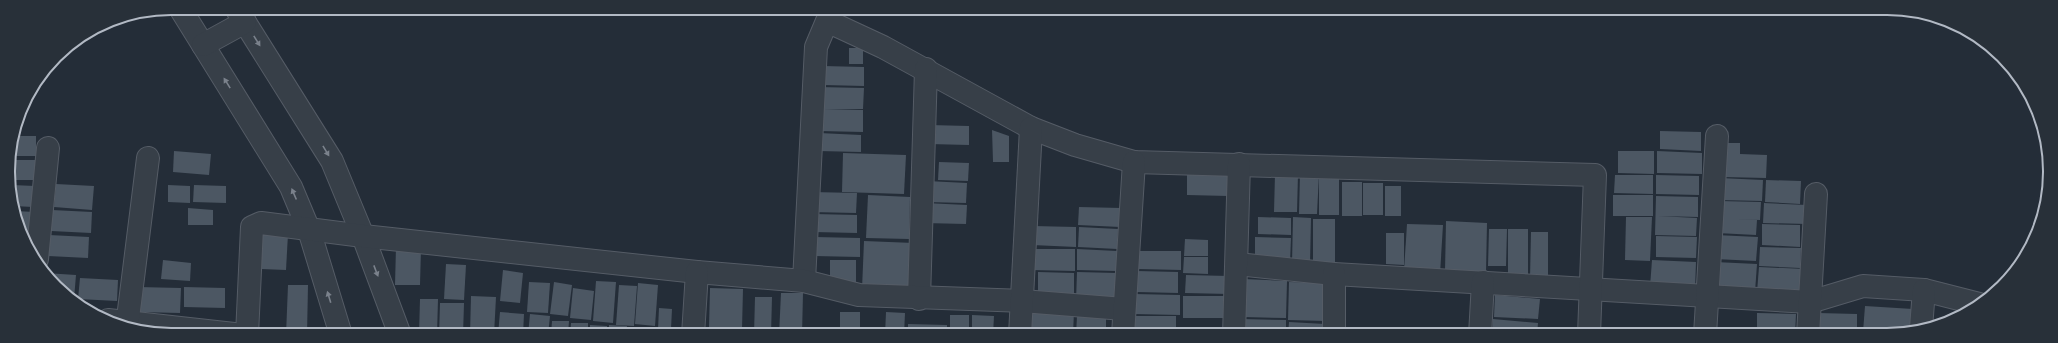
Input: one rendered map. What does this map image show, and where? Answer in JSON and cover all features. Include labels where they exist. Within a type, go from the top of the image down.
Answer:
[{"type":"street","points":[[184,15],[291,187],[309,230],[338,328]]},
{"type":"street","points":[[204,46],[241,15],[332,161],[363,236],[397,328]]},
{"type":"street","points":[[804,281],[816,46],[826,21],[883,46],[1031,128],[1075,146],[1134,162],[1595,175],[1589,328]]},
{"type":"street","points":[[919,299],[926,69]]},
{"type":"street","points":[[1020,328],[1031,128]]},
{"type":"street","points":[[1706,328],[1717,136]]},
{"type":"street","points":[[38,253],[48,148]]},
{"type":"street","points":[[121,320],[148,158]]},
{"type":"street","points":[[1123,328],[1134,162]]},
{"type":"street","points":[[1234,328],[1239,164]]},
{"type":"street","points":[[1808,328],[1816,194]]},
{"type":"street","points":[[247,328],[252,227],[261,222],[309,230],[363,236],[698,272],[804,281],[859,295],[919,299],[1022,301],[1124,309]]},
{"type":"street","points":[[1237,264],[1334,274],[1592,289],[1708,294],[1810,302],[1863,286],[1924,290],[1972,302]]},
{"type":"street","points":[[694,328],[698,272]]},
{"type":"street","points":[[1334,274],[1334,328]]},
{"type":"street","points":[[1480,328],[1483,282]]},
{"type":"street","points":[[1921,324],[1924,290]]},
{"type":"street","points":[[141,325],[172,328]]},
{"type":"building","points":[[849,48],[863,48],[863,64],[849,64]]},
{"type":"building","points":[[823,66],[864,67],[864,86],[823,85]]},
{"type":"building","points":[[818,87],[864,88],[863,109],[824,109],[863,110],[863,132],[819,131]]},
{"type":"building","points":[[929,125],[969,126],[969,145],[929,144]]},
{"type":"building","points":[[992,130],[1009,136],[1009,162],[993,162]]},
{"type":"building","points":[[1660,131],[1701,132],[1701,151],[1660,149]]},
{"type":"building","points":[[819,133],[861,135],[861,152],[818,151]]},
{"type":"building","points":[[19,136],[36,136],[36,156],[16,156]]},
{"type":"building","points":[[1722,143],[1740,143],[1740,154],[1767,155],[1766,178],[1722,177]]},
{"type":"building","points":[[174,151],[211,154],[209,175],[173,172]]},
{"type":"building","points":[[1618,151],[1654,151],[1654,174],[1618,173]]},
{"type":"building","points":[[1657,151],[1702,153],[1702,174],[1657,173]]},
{"type":"building","points":[[843,153],[906,155],[904,194],[842,192]]},
{"type":"building","points":[[15,160],[39,160],[39,180],[15,180]]},
{"type":"building","points":[[939,162],[969,163],[968,181],[938,180]]},
{"type":"building","points":[[1187,168],[1229,169],[1228,196],[1187,195]]},
{"type":"building","points":[[1275,174],[1298,174],[1297,212],[1274,212]]},
{"type":"building","points":[[1300,174],[1319,174],[1317,214],[1299,214]]},
{"type":"building","points":[[1319,175],[1339,175],[1339,215],[1319,215]]},
{"type":"building","points":[[1615,175],[1653,175],[1653,194],[1614,193]]},
{"type":"building","points":[[1656,175],[1699,176],[1699,195],[1656,194]]},
{"type":"building","points":[[1720,178],[1763,180],[1762,201],[1719,200]]},
{"type":"building","points":[[1766,180],[1801,181],[1800,204],[1765,202]]},
{"type":"building","points":[[927,181],[967,183],[966,203],[926,202]]},
{"type":"building","points":[[1342,182],[1362,182],[1362,216],[1342,216]]},
{"type":"building","points":[[1363,183],[1383,183],[1383,215],[1363,215]]},
{"type":"building","points":[[56,184],[94,186],[92,210],[54,207]]},
{"type":"building","points":[[15,185],[35,186],[33,207],[19,206]]},
{"type":"building","points":[[168,185],[190,186],[190,203],[168,202]]},
{"type":"building","points":[[194,185],[226,186],[226,203],[193,202]]},
{"type":"building","points":[[1385,186],[1401,186],[1401,216],[1385,216]]},
{"type":"building","points":[[812,192],[857,193],[856,213],[811,212]]},
{"type":"building","points":[[868,195],[910,197],[909,239],[866,238]]},
{"type":"building","points":[[1613,195],[1653,195],[1653,216],[1613,216]]},
{"type":"building","points":[[1656,196],[1698,197],[1698,217],[1658,216],[1697,218],[1696,236],[1655,235]]},
{"type":"building","points":[[1720,201],[1761,202],[1760,220],[1731,219],[1757,220],[1756,235],[1717,233]]},
{"type":"building","points":[[925,203],[967,205],[966,224],[924,223]]},
{"type":"building","points":[[1764,203],[1807,205],[1807,224],[1763,223]]},
{"type":"building","points":[[1079,207],[1121,208],[1120,227],[1078,225]]},
{"type":"building","points":[[188,208],[213,210],[213,225],[188,225]]},
{"type":"building","points":[[52,210],[92,212],[91,233],[51,231]]},
{"type":"building","points":[[20,211],[35,212],[34,234],[28,234]]},
{"type":"building","points":[[814,214],[857,215],[857,233],[814,232]]},
{"type":"building","points":[[1258,217],[1291,218],[1291,235],[1258,234]]},
{"type":"building","points":[[1293,217],[1311,218],[1310,264],[1292,264]]},
{"type":"building","points":[[1626,217],[1652,217],[1650,261],[1625,260]]},
{"type":"building","points":[[1313,219],[1335,219],[1335,262],[1313,262]]},
{"type":"building","points":[[1446,221],[1487,223],[1486,273],[1445,272]]},
{"type":"building","points":[[1407,224],[1443,225],[1440,274],[1404,271]]},
{"type":"building","points":[[1762,224],[1800,225],[1800,247],[1762,245]]},
{"type":"building","points":[[1033,226],[1076,227],[1076,247],[1032,245]]},
{"type":"building","points":[[1079,227],[1118,229],[1117,249],[1078,247]]},
{"type":"building","points":[[1489,229],[1507,229],[1506,266],[1488,266]]},
{"type":"building","points":[[1508,229],[1528,229],[1528,279],[1508,279]]},
{"type":"building","points":[[1531,232],[1548,232],[1548,279],[1530,279]]},
{"type":"building","points":[[262,233],[288,234],[286,270],[261,269]]},
{"type":"building","points":[[1386,233],[1404,233],[1404,265],[1386,264]]},
{"type":"building","points":[[49,235],[89,237],[88,258],[48,256]]},
{"type":"building","points":[[1716,235],[1758,237],[1756,261],[1715,259]]},
{"type":"building","points":[[1656,236],[1697,237],[1696,258],[1656,257]]},
{"type":"building","points":[[815,237],[860,238],[860,257],[814,256]]},
{"type":"building","points":[[1255,237],[1291,238],[1290,263],[1255,262]]},
{"type":"building","points":[[1185,239],[1208,240],[1208,256],[1184,256]]},
{"type":"building","points":[[864,241],[914,243],[912,290],[862,289]]},
{"type":"building","points":[[396,247],[421,248],[420,285],[395,285]]},
{"type":"building","points":[[1760,247],[1801,248],[1800,268],[1759,266]]},
{"type":"building","points":[[1031,249],[1075,249],[1075,271],[1031,270]]},
{"type":"building","points":[[1077,249],[1117,251],[1116,271],[1077,270]]},
{"type":"building","points":[[1138,251],[1181,251],[1181,270],[1138,269]]},
{"type":"building","points":[[1184,257],[1208,257],[1208,274],[1183,273]]},
{"type":"building","points":[[163,260],[191,263],[190,281],[161,279]]},
{"type":"building","points":[[830,260],[856,260],[856,282],[830,282]]},
{"type":"building","points":[[1652,260],[1696,262],[1695,290],[1650,287]]},
{"type":"building","points":[[1715,262],[1757,264],[1755,292],[1714,290]]},
{"type":"building","points":[[446,264],[466,265],[464,300],[444,299]]},
{"type":"building","points":[[1759,267],[1805,269],[1804,294],[1757,292]]},
{"type":"building","points":[[503,270],[523,273],[520,303],[500,301]]},
{"type":"building","points":[[1137,271],[1178,272],[1178,293],[1137,292]]},
{"type":"building","points":[[1038,272],[1074,273],[1074,299],[1038,299]]},
{"type":"building","points":[[1077,272],[1117,273],[1116,302],[1076,301]]},
{"type":"building","points":[[53,273],[76,275],[74,295]]},
{"type":"building","points":[[1186,275],[1229,276],[1229,294],[1185,293]]},
{"type":"building","points":[[80,278],[118,280],[117,301],[81,299],[78,297]]},
{"type":"building","points":[[1244,279],[1287,281],[1286,318],[1243,317]]},
{"type":"building","points":[[596,281],[616,282],[613,323],[593,321]]},
{"type":"building","points":[[529,282],[550,283],[548,313],[527,312]]},
{"type":"building","points":[[554,282],[572,285],[568,316],[550,314]]},
{"type":"building","points":[[1289,282],[1327,283],[1326,321],[1288,320]]},
{"type":"building","points":[[638,283],[658,285],[655,326],[635,324]]},
{"type":"building","points":[[288,285],[308,285],[307,328],[286,328]]},
{"type":"building","points":[[619,285],[637,286],[634,326],[616,325]]},
{"type":"building","points":[[138,287],[181,288],[180,313],[138,312]]},
{"type":"building","points":[[184,287],[225,288],[225,308],[184,307]]},
{"type":"building","points":[[573,288],[594,291],[591,320],[570,318]]},
{"type":"building","points":[[710,288],[743,289],[742,328],[709,328]]},
{"type":"building","points":[[781,293],[803,293],[802,328],[779,328]]},
{"type":"building","points":[[1134,294],[1180,295],[1180,315],[1134,314]]},
{"type":"building","points":[[1495,295],[1540,299],[1538,319],[1494,317]]},
{"type":"building","points":[[471,296],[496,297],[494,328],[470,328]]},
{"type":"building","points":[[1183,296],[1226,296],[1226,318],[1183,318]]},
{"type":"building","points":[[755,297],[772,297],[771,328],[754,328]]},
{"type":"building","points":[[420,299],[438,299],[437,328],[419,328]]},
{"type":"building","points":[[440,303],[464,303],[463,328],[439,328]]},
{"type":"building","points":[[1865,306],[1913,309],[1911,326],[1897,328],[1863,328]]},
{"type":"building","points":[[659,308],[672,309],[671,328],[658,328]]},
{"type":"building","points":[[1029,309],[1074,311],[1073,328],[1028,328]]},
{"type":"building","points":[[500,312],[524,314],[523,328],[499,328]]},
{"type":"building","points":[[840,312],[860,312],[860,328],[840,328]]},
{"type":"building","points":[[886,312],[905,313],[904,328],[885,328]]},
{"type":"building","points":[[1757,313],[1796,314],[1795,328],[1757,328]]},
{"type":"building","points":[[1818,313],[1857,314],[1857,328],[1818,328]]},
{"type":"building","points":[[530,314],[550,316],[549,328],[529,328]]},
{"type":"building","points":[[950,315],[969,315],[969,328],[950,328]]},
{"type":"building","points":[[972,315],[994,316],[993,328],[972,328]]},
{"type":"building","points":[[1077,316],[1106,318],[1106,328],[1076,328]]},
{"type":"building","points":[[1135,316],[1176,316],[1176,328],[1135,328]]},
{"type":"building","points":[[1242,319],[1286,320],[1286,328],[1241,328]]},
{"type":"building","points":[[1493,319],[1538,323],[1538,328],[1492,328]]},
{"type":"building","points":[[552,321],[569,321],[568,328],[552,328]]},
{"type":"building","points":[[1289,322],[1325,324],[1325,328],[1289,328]]},
{"type":"building","points":[[571,323],[588,323],[588,328],[571,328]]},
{"type":"building","points":[[908,324],[947,325],[947,328],[908,328]]},
{"type":"building","points":[[590,325],[607,326],[607,328],[590,328]]},
{"type":"building","points":[[609,325],[627,326],[627,328],[609,328]]}]
